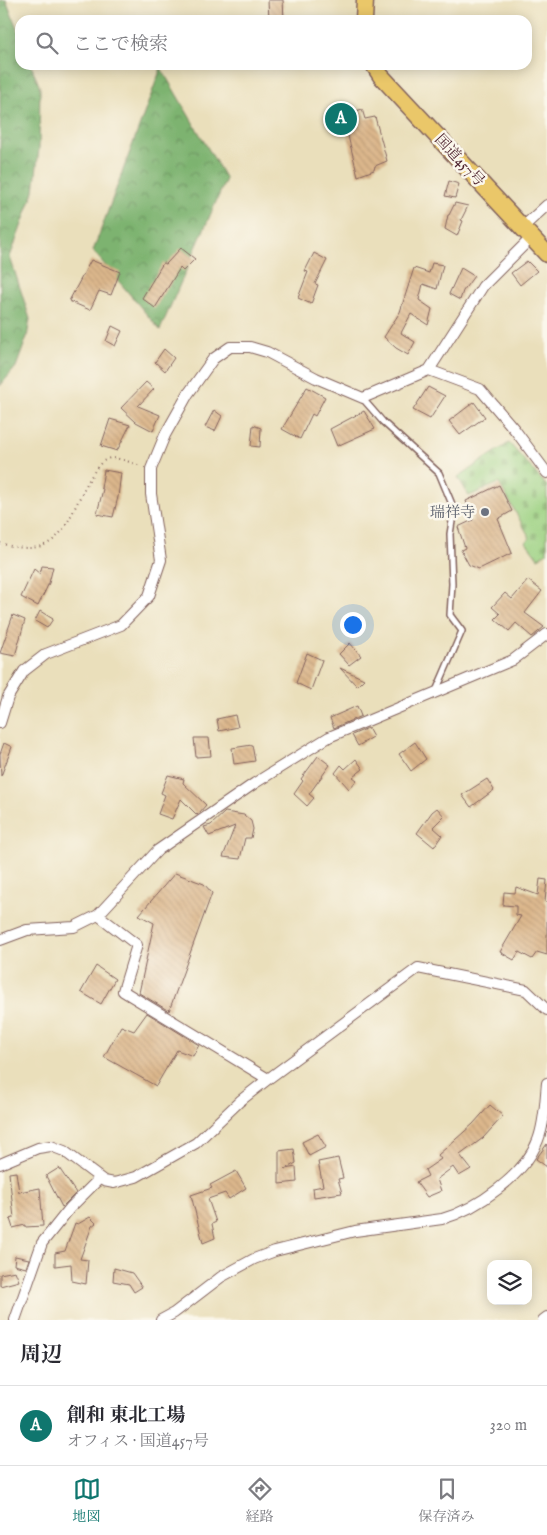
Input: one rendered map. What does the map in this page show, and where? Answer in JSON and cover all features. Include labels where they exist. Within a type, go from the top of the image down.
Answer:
[{"type":"highway","points":[[364,15],[366,0]]},
{"type":"highway","name":"国道457号","points":[[377,70],[547,254]]},
{"type":"street","points":[[0,723],[8,697],[24,671],[46,654],[121,625],[149,596],[161,560],[151,494],[151,469],[166,435],[188,394],[213,359],[230,347],[250,347],[267,352],[316,378],[363,398],[429,370],[483,286],[528,232],[547,205]]},
{"type":"street","points":[[429,370],[480,389],[515,430],[547,473]]},
{"type":"street","points":[[0,940],[27,930],[74,927],[98,915],[158,850],[255,783],[330,737],[513,660],[547,634]]},
{"type":"street","points":[[98,915],[137,944],[123,991],[268,1079]]},
{"type":"street","points":[[0,1164],[38,1148],[51,1146],[64,1151],[100,1178],[109,1182],[124,1182],[136,1177],[187,1149],[201,1139],[240,1101],[418,968],[526,990],[547,1010]]},
{"type":"street","points":[[161,1320],[174,1313],[220,1278],[254,1259],[275,1251],[355,1231],[442,1219],[454,1216],[477,1202],[512,1178],[538,1142],[544,1118],[547,1083]]},
{"type":"street","points":[[14,1320],[42,1243],[70,1208],[100,1178]]},
{"type":"street","points":[[543,1320],[547,1317]]},
{"type":"lane","points":[[363,398],[383,422],[440,474],[454,509],[450,534],[452,584],[450,615],[462,631],[435,693]]},
{"type":"path","points":[[0,543],[12,547],[29,548],[44,545],[57,538],[67,525],[91,477],[99,465],[110,458],[151,469]]},
{"type":"green space","points":[[0,0],[6,0],[15,23],[15,70],[33,70],[40,88],[39,149],[34,191],[10,257],[30,319],[27,337],[16,367],[0,386]]},
{"type":"green space","points":[[160,70],[162,70],[226,179],[160,330],[93,251]]},
{"type":"green space","points":[[509,443],[547,486],[547,553],[538,558],[526,542],[530,538],[499,483],[469,496],[458,477]]},
{"type":"building","points":[[268,0],[283,0],[284,15],[269,15]]},
{"type":"building","points":[[362,109],[365,119],[375,117],[387,161],[375,166],[374,170],[358,176],[343,116]]},
{"type":"building","points":[[449,181],[459,184],[455,198],[445,196]]},
{"type":"building","points":[[455,203],[468,206],[461,220],[463,221],[457,236],[445,229],[448,215]]},
{"type":"building","points":[[181,248],[195,259],[183,271],[180,268],[155,308],[142,298],[163,263],[166,264]]},
{"type":"building","points":[[314,253],[327,260],[315,284],[318,285],[311,304],[298,298],[308,272],[305,271]]},
{"type":"building","points":[[91,260],[120,272],[111,295],[99,291],[90,310],[69,301]]},
{"type":"building","points":[[527,261],[537,271],[520,285],[511,273]]},
{"type":"building","points":[[432,263],[443,265],[437,289],[423,284],[419,300],[432,309],[428,325],[411,314],[401,333],[415,342],[408,355],[396,348],[384,337],[400,312],[414,268],[429,273]]},
{"type":"building","points":[[461,268],[474,276],[463,291],[460,300],[449,294]]},
{"type":"building","points":[[112,326],[122,331],[115,346],[106,341]]},
{"type":"building","points":[[164,349],[174,358],[165,371],[155,362]]},
{"type":"building","points":[[146,382],[154,389],[138,406],[160,415],[153,431],[136,422],[121,408]]},
{"type":"building","points":[[307,387],[325,397],[315,416],[312,414],[300,439],[282,429]]},
{"type":"building","points":[[428,387],[445,396],[430,419],[413,410]]},
{"type":"building","points":[[474,402],[485,417],[460,435],[449,421]]},
{"type":"building","points":[[214,410],[222,416],[215,431],[205,427]]},
{"type":"building","points":[[364,411],[375,429],[337,446],[330,429]]},
{"type":"building","points":[[110,419],[130,425],[117,451],[101,446]]},
{"type":"building","points":[[253,425],[261,428],[260,447],[251,446]]},
{"type":"building","points":[[104,470],[121,473],[113,517],[97,514],[103,489],[101,488]]},
{"type":"building","points":[[499,485],[512,511],[498,519],[512,553],[479,569],[469,565],[461,550],[465,548],[458,527],[473,520],[466,501]]},
{"type":"building","points":[[42,566],[53,567],[49,583],[38,606],[21,597],[34,569],[40,574]]},
{"type":"building","points":[[528,580],[542,591],[525,613],[544,627],[532,637],[516,623],[509,631],[495,619],[500,614],[492,607],[505,593],[512,599]]},
{"type":"building","points":[[40,611],[53,619],[47,628],[35,621]]},
{"type":"building","points":[[13,615],[25,620],[15,656],[0,653]]},
{"type":"building","points":[[350,643],[361,656],[349,665],[339,654]]},
{"type":"building","points":[[307,653],[322,660],[311,690],[296,683]]},
{"type":"building","points":[[340,668],[364,679],[357,686]]},
{"type":"building","points":[[357,706],[361,716],[334,728],[330,718]]},
{"type":"building","points":[[235,715],[238,727],[219,731],[217,719]]},
{"type":"building","points":[[368,728],[373,737],[358,746],[352,735]]},
{"type":"building","points":[[194,738],[209,738],[211,756],[196,757]]},
{"type":"building","points":[[415,742],[426,759],[411,771],[399,754]]},
{"type":"building","points":[[4,743],[12,747],[1,776],[0,754]]},
{"type":"building","points":[[252,745],[255,761],[234,764],[232,748]]},
{"type":"building","points":[[318,756],[330,765],[309,794],[314,798],[307,806],[294,794],[303,781],[301,779]]},
{"type":"building","points":[[356,759],[363,769],[353,777],[357,780],[349,789],[335,773],[341,765],[345,769]]},
{"type":"building","points":[[168,775],[184,779],[183,783],[206,805],[197,815],[181,799],[172,819],[158,814],[165,795],[161,793]]},
{"type":"building","points":[[487,779],[494,790],[471,807],[462,795]]},
{"type":"building","points":[[437,808],[444,816],[433,827],[442,835],[434,847],[417,833]]},
{"type":"building","points":[[225,812],[244,815],[251,821],[253,829],[251,838],[245,838],[240,859],[223,857],[235,826],[209,836],[204,827],[211,825]]},
{"type":"building","points":[[175,873],[204,884],[212,893],[169,1011],[139,993],[154,923],[139,915]]},
{"type":"building","points":[[540,879],[547,880],[545,902],[547,903],[547,955],[537,952],[532,959],[519,952],[514,960],[500,952],[521,916],[516,915],[516,906],[503,905],[504,892],[515,893],[516,887],[538,895]]},
{"type":"building","points":[[96,966],[115,979],[101,1004],[81,992]]},
{"type":"building","points":[[147,1013],[199,1045],[193,1056],[177,1050],[156,1086],[104,1057],[121,1026],[134,1031]]},
{"type":"building","points":[[490,1105],[503,1116],[483,1138],[460,1155],[471,1169],[459,1176],[453,1167],[437,1179],[441,1191],[427,1197],[416,1182],[428,1176],[425,1170],[441,1159],[438,1155],[473,1124]]},
{"type":"building","points":[[318,1134],[326,1147],[309,1156],[302,1142]]},
{"type":"building","points":[[547,1144],[547,1167],[536,1159]]},
{"type":"building","points":[[294,1149],[296,1163],[285,1169],[296,1167],[297,1182],[279,1184],[279,1151]]},
{"type":"building","points":[[338,1158],[343,1178],[338,1179],[342,1193],[314,1197],[313,1188],[323,1186],[318,1162]]},
{"type":"building","points":[[59,1168],[76,1193],[62,1207],[46,1176]]},
{"type":"building","points":[[236,1171],[246,1188],[229,1199],[225,1193],[208,1199],[216,1222],[212,1224],[215,1238],[203,1243],[191,1195],[212,1188],[210,1185]]},
{"type":"building","points":[[16,1172],[19,1192],[40,1188],[43,1226],[25,1227],[25,1225],[13,1228],[10,1219],[14,1218],[9,1173]]},
{"type":"building","points":[[90,1217],[96,1223],[92,1226],[80,1259],[88,1260],[86,1284],[72,1281],[71,1264],[55,1266],[55,1253],[65,1251],[75,1223],[78,1224]]},
{"type":"building","points":[[15,1256],[29,1259],[26,1268],[14,1265]]},
{"type":"building","points":[[114,1268],[132,1273],[142,1287],[134,1292],[129,1284],[113,1281]]},
{"type":"building","points":[[15,1271],[19,1281],[0,1286],[0,1274]]},
{"type":"place","name":"創和 東北工場","points":[[341,119]]},
{"type":"place","name":"瑞祥寺","points":[[485,512]]}]
